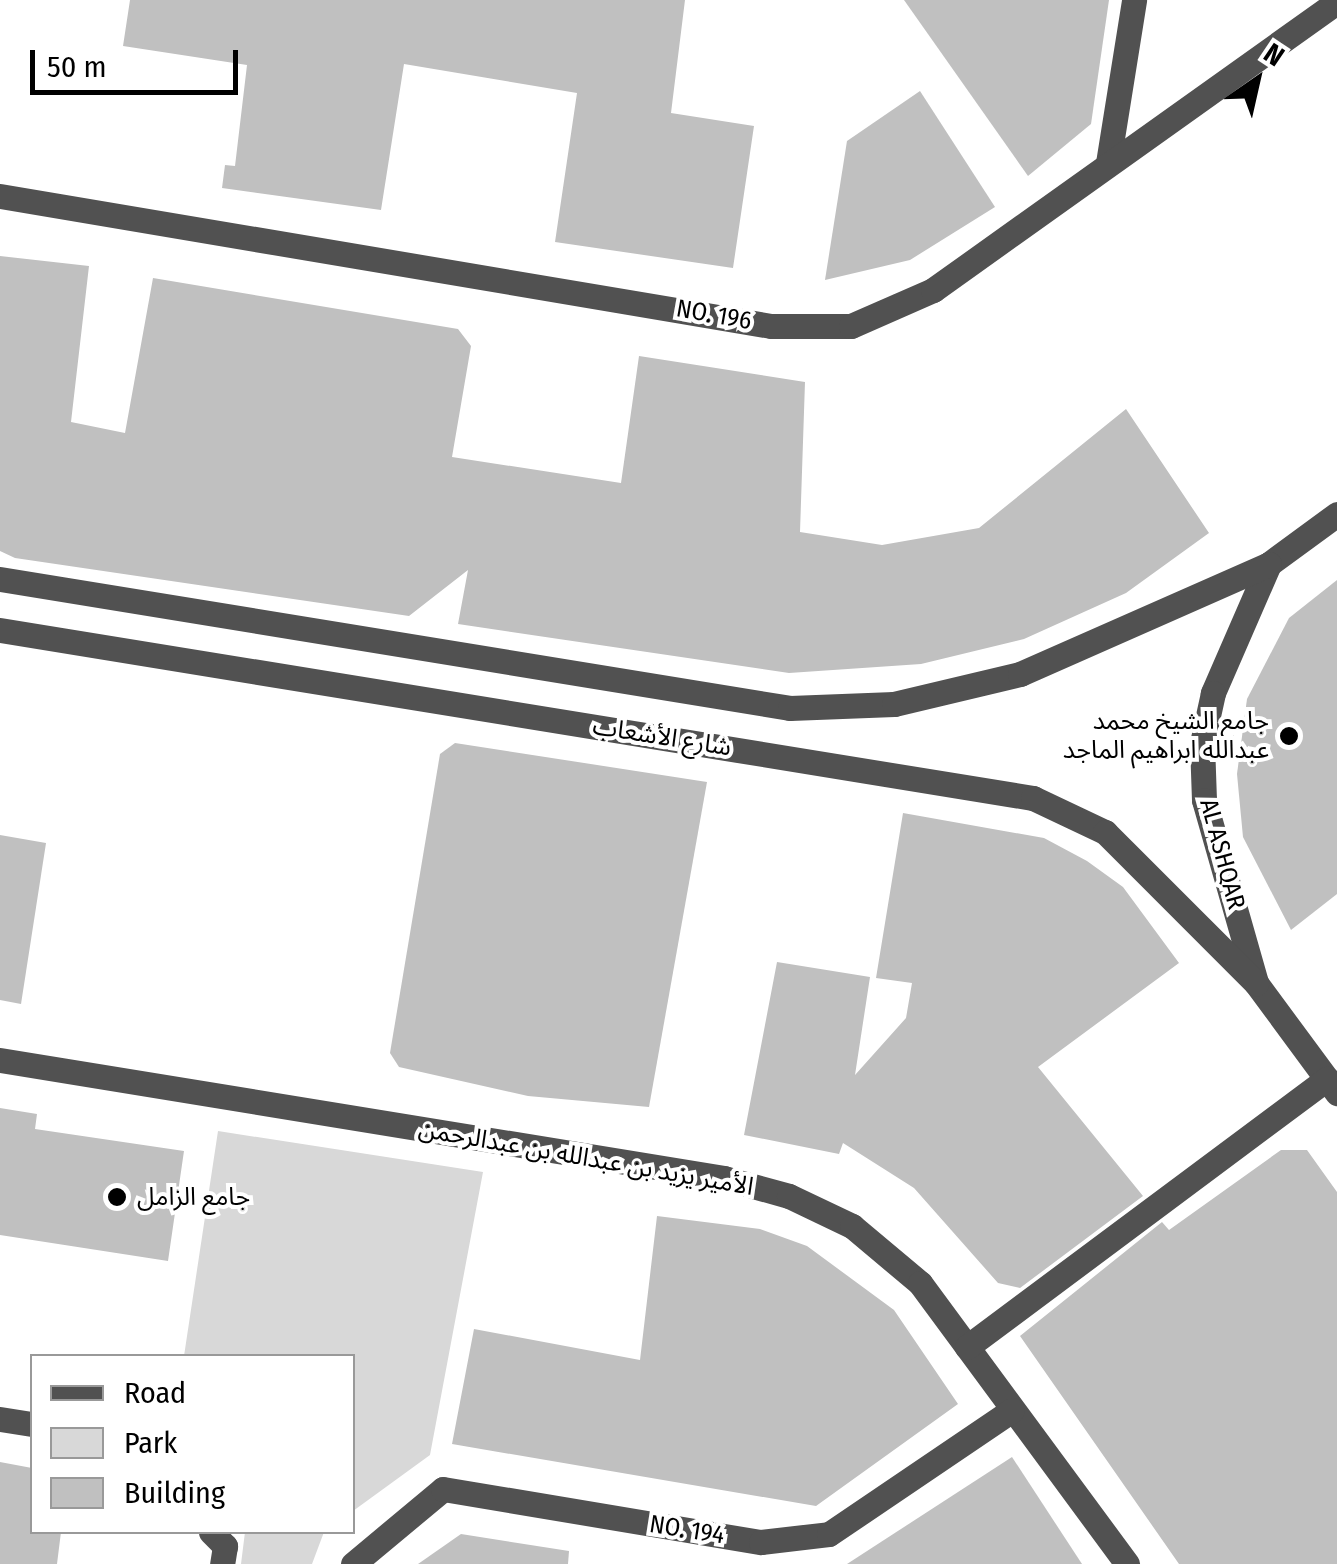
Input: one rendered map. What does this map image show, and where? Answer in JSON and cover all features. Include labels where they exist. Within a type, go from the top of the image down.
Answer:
[{"type":"street","points":[[1108,163],[1134,0]]},
{"type":"street","name":"NO. 196","points":[[0,196],[771,326],[851,326],[932,290],[1337,2]]},
{"type":"street","points":[[1269,564],[1337,514]]},
{"type":"street","name":"شارع الأشعاب","points":[[0,579],[790,708],[894,704],[1020,674],[1269,564]]},
{"type":"street","name":"AL ASHQAR","points":[[1269,564],[1213,693],[1202,743],[1204,800],[1256,984],[1332,1086]]},
{"type":"street","name":"شارع الأشعاب","points":[[0,630],[1033,798],[1105,832],[1256,984]]},
{"type":"street","name":"الأمير يزيد بن عبدالله بن عبدالرحمن","points":[[0,1060],[724,1178],[789,1196],[852,1226],[920,1283],[1126,1564]]},
{"type":"street","points":[[966,1347],[1332,1086]]},
{"type":"street","name":"NO. 194","points":[[353,1564],[443,1489],[761,1542],[829,1534],[1012,1410]]},
{"type":"street","points":[[0,1419],[30,1424]]},
{"type":"street","points":[[213,1534],[224,1546],[222,1564]]},
{"type":"green space","points":[[218,1131],[483,1172],[430,1455],[355,1510],[355,1354],[184,1354]]},
{"type":"green space","points":[[245,1534],[323,1534],[312,1564],[241,1564]]},
{"type":"building","points":[[130,0],[685,0],[671,113],[754,126],[733,268],[555,242],[577,93],[404,64],[381,210],[222,188],[225,165],[235,166],[247,65],[123,46]]},
{"type":"building","points":[[904,0],[1109,0],[1091,124],[1028,176]]},
{"type":"building","points":[[920,91],[995,207],[910,260],[825,280],[847,141]]},
{"type":"building","points":[[0,256],[89,266],[71,422],[125,433],[153,278],[458,329],[471,346],[452,457],[621,483],[639,356],[805,382],[800,532],[882,545],[979,528],[1126,409],[1209,533],[1126,593],[1024,639],[921,664],[789,673],[458,624],[468,570],[409,616],[15,558],[0,551]]},
{"type":"building","name":"جامع الشيخ محمد عبدالله ابراهيم الماجد","points":[[1337,580],[1337,894],[1291,930],[1243,837],[1237,774],[1247,699],[1289,618]]},
{"type":"building","points":[[455,743],[707,782],[649,1107],[528,1096],[399,1067],[390,1053],[440,754]]},
{"type":"building","points":[[903,813],[1044,838],[1087,861],[1123,887],[1179,963],[1038,1067],[1143,1196],[1020,1288],[998,1283],[914,1188],[843,1143],[839,1154],[744,1135],[777,962],[870,977],[855,1075],[906,1018],[912,983],[876,978]]},
{"type":"building","points":[[0,835],[46,843],[21,1004],[0,1000]]},
{"type":"building","name":"جامع الزامل","points":[[0,1108],[37,1114],[35,1129],[184,1151],[168,1261],[0,1235]]},
{"type":"building","points":[[1281,1150],[1307,1150],[1337,1192],[1337,1564],[1179,1564],[1020,1336],[1162,1222],[1169,1230]]},
{"type":"building","points":[[657,1216],[760,1229],[807,1246],[894,1310],[958,1404],[816,1506],[452,1444],[474,1329],[640,1360]]},
{"type":"building","points":[[1012,1457],[1082,1564],[847,1564]]},
{"type":"building","points":[[0,1462],[30,1468],[30,1534],[61,1534],[57,1564],[0,1564]]},
{"type":"building","points":[[461,1534],[569,1551],[568,1564],[418,1564]]},
{"type":"place","name":"جامع الشيخ محمد عبدالله ابراهيم الماجد","points":[[1289,736]]},
{"type":"place","name":"جامع الزامل","points":[[117,1197]]}]
